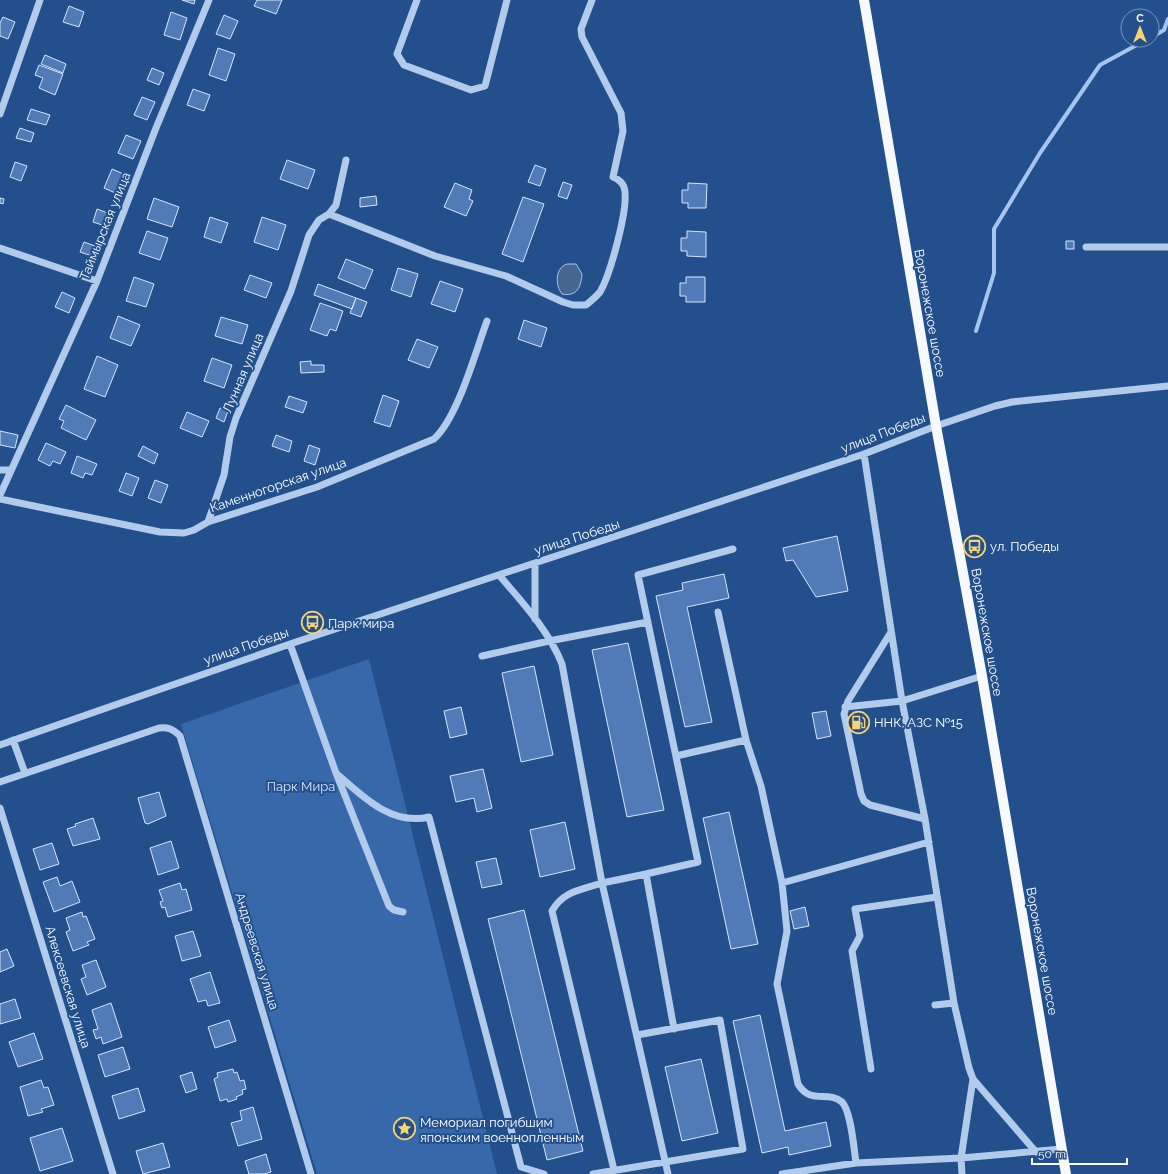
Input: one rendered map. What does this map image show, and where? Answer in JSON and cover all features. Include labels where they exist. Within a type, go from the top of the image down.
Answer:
[{"type":"main road","name":"Воронежское шоссе","points":[[864,0],[936,426],[982,676],[1066,1174]]},
{"type":"street","points":[[0,114],[40,0]]},
{"type":"street","name":"Таймырская улица","points":[[0,495],[11,470],[18,459],[97,281],[153,135],[209,0]]},
{"type":"street","points":[[417,0],[397,54],[404,65],[471,90],[485,86],[507,0]]},
{"type":"street","points":[[346,160],[336,205],[329,214],[435,256],[506,276],[573,305],[586,305],[594,299],[606,277],[626,206],[624,187],[619,180],[613,177],[624,131],[621,113],[582,37],[581,29],[592,0]]},
{"type":"street","name":"Лунная улица","points":[[208,522],[224,475],[232,429],[291,291],[309,236],[319,220],[329,214]]},
{"type":"street","points":[[1086,247],[1168,247]]},
{"type":"street","points":[[0,248],[97,281]]},
{"type":"street","name":"Каменногорская улица","points":[[0,499],[160,532],[184,533],[194,530],[208,522],[317,487],[434,439],[442,432],[453,412],[487,321]]},
{"type":"street","name":"улица Победы","points":[[0,745],[290,644],[864,454],[936,426],[995,406],[1012,402],[1168,386]]},
{"type":"street","points":[[864,454],[902,701],[929,842],[954,1003],[973,1079],[961,1158],[962,1174]]},
{"type":"street","points":[[0,470],[11,470]]},
{"type":"street","points":[[614,1170],[552,911],[557,902],[564,895],[602,883],[698,862],[638,575],[733,549]]},
{"type":"street","points":[[535,564],[535,619]]},
{"type":"street","points":[[499,575],[535,619],[549,640],[562,664],[602,883],[668,1174]]},
{"type":"street","points":[[718,612],[746,740],[761,786],[782,883],[787,931],[777,984],[798,1084],[802,1092],[810,1096],[834,1099],[842,1102],[846,1111],[856,1163]]},
{"type":"street","points":[[482,656],[549,640],[648,622]]},
{"type":"street","points":[[891,632],[845,707],[844,714],[861,794],[864,801],[870,805],[925,819]]},
{"type":"street","points":[[290,644],[336,773],[389,906],[394,910],[403,912]]},
{"type":"street","points":[[845,707],[902,701],[982,676]]},
{"type":"street","name":"Андреевская улица","points":[[25,773],[159,728],[166,727],[174,730],[180,736],[311,1174]]},
{"type":"street","points":[[0,782],[25,773],[13,740]]},
{"type":"street","points":[[676,756],[746,740]]},
{"type":"street","points":[[336,773],[366,800],[395,816],[422,819],[429,817],[522,1171],[544,1174]]},
{"type":"street","name":"Алексеевская улица","points":[[0,808],[113,1174]]},
{"type":"street","points":[[782,883],[929,842]]},
{"type":"street","points":[[646,874],[674,1028]]},
{"type":"street","points":[[871,1069],[852,951],[860,936],[855,909],[937,897]]},
{"type":"street","points":[[935,1005],[954,1003]]},
{"type":"street","points":[[593,1174],[744,1149],[720,1020],[637,1035]]},
{"type":"street","points":[[973,1079],[1036,1152]]},
{"type":"street","points":[[782,1174],[856,1163],[961,1158],[1062,1149]]},
{"type":"street","points":[[829,1166],[830,1174]]},
{"type":"green space","name":"Парк Мира","points":[[369,659],[497,1174],[317,1174],[181,724]]},
{"type":"shaded area","points":[[567,264],[576,264],[582,274],[581,283],[577,290],[567,295],[562,294],[558,286],[557,277],[560,269]]},
{"type":"building","points":[[182,0],[195,0],[194,4]]},
{"type":"building","points":[[257,0],[282,0],[276,14],[254,6]]},
{"type":"building","points":[[69,6],[84,12],[79,27],[63,22]]},
{"type":"building","points":[[171,12],[187,18],[180,40],[164,35]]},
{"type":"building","points":[[224,15],[238,21],[230,39],[216,34]]},
{"type":"building","points":[[3,17],[15,22],[8,39],[0,36],[0,23]]},
{"type":"building","points":[[218,48],[235,54],[226,81],[209,75]]},
{"type":"building","points":[[45,55],[66,64],[63,73],[41,64]]},
{"type":"building","points":[[39,65],[63,74],[55,95],[39,88],[43,78],[35,75]]},
{"type":"building","points":[[152,68],[164,73],[159,85],[147,80]]},
{"type":"building","points":[[193,89],[210,95],[204,111],[187,105]]},
{"type":"building","points":[[142,97],[155,102],[147,120],[134,115]]},
{"type":"building","points":[[31,109],[50,115],[46,125],[27,120]]},
{"type":"building","points":[[20,128],[34,133],[31,142],[16,138]]},
{"type":"building","points":[[126,135],[141,141],[133,159],[118,153]]},
{"type":"building","points":[[287,160],[315,170],[308,189],[280,179]]},
{"type":"building","points":[[15,162],[27,166],[21,181],[10,177]]},
{"type":"building","points":[[535,165],[546,169],[540,186],[528,182]]},
{"type":"building","points":[[112,169],[128,176],[120,195],[104,188]]},
{"type":"building","points":[[563,182],[572,185],[567,199],[558,196]]},
{"type":"building","points":[[455,183],[472,190],[469,199],[473,201],[466,216],[444,207]]},
{"type":"building","points":[[688,183],[707,184],[706,208],[688,208],[688,203],[682,203],[682,190],[688,190]]},
{"type":"building","points":[[376,196],[377,205],[360,207],[360,198]]},
{"type":"building","points":[[523,197],[544,204],[523,262],[502,254]]},
{"type":"building","points":[[0,198],[4,199],[3,204],[0,203]]},
{"type":"building","points":[[154,198],[179,207],[172,227],[147,219]]},
{"type":"building","points":[[97,209],[113,215],[108,227],[93,222]]},
{"type":"building","points":[[210,217],[228,223],[221,243],[204,237]]},
{"type":"building","points":[[262,217],[286,225],[278,250],[254,242]]},
{"type":"building","points":[[147,231],[168,238],[160,260],[139,253]]},
{"type":"building","points":[[687,231],[706,232],[706,257],[687,256],[687,251],[681,251],[681,238],[687,238]]},
{"type":"building","points":[[1066,241],[1074,241],[1074,249],[1066,249]]},
{"type":"building","points":[[84,242],[95,246],[92,256],[80,252]]},
{"type":"building","points":[[346,259],[373,270],[365,289],[338,278]]},
{"type":"building","points":[[398,268],[418,274],[411,297],[391,290]]},
{"type":"building","points":[[250,275],[272,283],[266,298],[244,290]]},
{"type":"building","points":[[134,277],[154,284],[146,307],[126,301]]},
{"type":"building","points":[[686,277],[705,277],[705,302],[686,302],[686,296],[680,296],[680,283],[686,283]]},
{"type":"building","points":[[440,281],[463,289],[455,312],[431,304]]},
{"type":"building","points":[[318,284],[356,298],[352,309],[314,295]]},
{"type":"building","points":[[62,292],[75,298],[69,313],[55,307]]},
{"type":"building","points":[[356,298],[367,302],[361,317],[350,313]]},
{"type":"building","points":[[320,303],[343,311],[336,331],[330,329],[327,336],[310,330]]},
{"type":"building","points":[[118,316],[140,325],[131,346],[110,338]]},
{"type":"building","points":[[221,317],[248,325],[242,344],[215,336]]},
{"type":"building","points":[[524,320],[547,328],[541,347],[518,339]]},
{"type":"building","points":[[417,339],[438,347],[429,368],[408,360]]},
{"type":"building","points":[[97,356],[118,365],[105,397],[84,389]]},
{"type":"building","points":[[212,358],[232,365],[224,388],[204,381]]},
{"type":"building","points":[[311,361],[311,365],[324,365],[324,372],[301,373],[300,362]]},
{"type":"building","points":[[383,395],[399,401],[390,427],[374,422]]},
{"type":"building","points":[[289,396],[307,402],[303,413],[285,407]]},
{"type":"building","points":[[66,405],[96,420],[86,440],[61,428],[64,421],[59,419]]},
{"type":"building","points":[[220,408],[228,411],[224,422],[216,418]]},
{"type":"building","points":[[187,412],[209,421],[202,437],[180,428]]},
{"type":"building","points":[[0,431],[18,435],[15,448],[0,445]]},
{"type":"building","points":[[276,435],[292,441],[289,452],[272,446]]},
{"type":"building","points":[[46,443],[66,452],[60,464],[53,461],[50,466],[38,460]]},
{"type":"building","points":[[309,445],[320,449],[315,465],[304,461]]},
{"type":"building","points":[[143,446],[158,454],[154,464],[138,456]]},
{"type":"building","points":[[77,456],[97,464],[92,475],[85,473],[83,478],[71,473]]},
{"type":"building","points":[[126,473],[139,478],[132,496],[119,491]]},
{"type":"building","points":[[155,480],[168,485],[161,503],[148,498]]},
{"type":"building","points":[[837,536],[848,591],[816,597],[793,560],[786,561],[783,548]]},
{"type":"building","points":[[724,574],[729,598],[687,607],[712,722],[685,727],[656,596],[683,590],[682,583]]},
{"type":"building","points":[[628,643],[664,810],[627,817],[592,650]]},
{"type":"building","points":[[534,666],[553,755],[521,762],[502,673]]},
{"type":"building","points":[[461,707],[467,734],[450,738],[444,711]]},
{"type":"building","points":[[826,711],[831,736],[817,739],[812,713]]},
{"type":"building","points":[[483,769],[492,808],[477,812],[474,798],[456,802],[450,776]]},
{"type":"building","points":[[159,792],[166,816],[148,824],[145,823],[138,798]]},
{"type":"building","points":[[729,812],[758,944],[731,949],[703,818]]},
{"type":"building","points":[[93,818],[100,839],[73,846],[67,829],[76,826],[75,824]]},
{"type":"building","points":[[565,822],[575,869],[540,877],[530,830]]},
{"type":"building","points":[[171,841],[179,868],[158,875],[150,848]]},
{"type":"building","points":[[52,843],[59,864],[40,870],[33,849]]},
{"type":"building","points":[[496,858],[502,884],[482,888],[476,862]]},
{"type":"building","points":[[57,877],[60,886],[72,881],[80,902],[54,912],[43,882]]},
{"type":"building","points":[[180,883],[182,890],[186,889],[192,910],[168,917],[165,907],[162,908],[160,902],[163,901],[159,890]]},
{"type":"building","points":[[805,907],[809,926],[794,929],[790,911]]},
{"type":"building","points":[[524,910],[583,1151],[547,1160],[488,919]]},
{"type":"building","points":[[82,912],[83,917],[86,916],[95,939],[87,942],[89,945],[73,951],[66,932],[70,930],[66,918]]},
{"type":"building","points":[[193,931],[201,956],[182,961],[175,936]]},
{"type":"building","points":[[7,949],[14,966],[0,972],[0,952]]},
{"type":"building","points":[[96,960],[106,987],[87,995],[81,979],[86,977],[82,965]]},
{"type":"building","points":[[210,972],[220,1003],[208,1006],[206,1000],[198,1002],[190,979]]},
{"type":"building","points":[[15,999],[21,1018],[0,1024],[0,1004]]},
{"type":"building","points":[[111,1003],[122,1037],[103,1044],[101,1037],[96,1039],[93,1030],[98,1029],[92,1010]]},
{"type":"building","points":[[760,1015],[785,1131],[826,1122],[831,1146],[789,1155],[788,1147],[762,1153],[733,1021]]},
{"type":"building","points":[[229,1020],[236,1041],[215,1048],[208,1027]]},
{"type":"building","points":[[34,1033],[43,1059],[18,1067],[9,1042]]},
{"type":"building","points":[[123,1047],[130,1069],[105,1077],[98,1055]]},
{"type":"building","points":[[701,1059],[718,1133],[682,1141],[665,1067]]},
{"type":"building","points":[[233,1069],[234,1073],[237,1072],[240,1081],[244,1080],[246,1089],[242,1090],[243,1094],[236,1097],[237,1099],[228,1102],[227,1099],[220,1101],[214,1079],[218,1077],[217,1073]]},
{"type":"building","points":[[192,1072],[197,1089],[186,1093],[180,1076]]},
{"type":"building","points":[[41,1080],[44,1088],[48,1087],[54,1105],[41,1109],[43,1112],[28,1116],[20,1087]]},
{"type":"building","points":[[138,1088],[145,1111],[119,1119],[112,1096]]},
{"type":"building","points":[[253,1107],[262,1139],[238,1146],[231,1123],[242,1120],[240,1111]]},
{"type":"building","points":[[62,1128],[73,1161],[40,1171],[30,1138]]},
{"type":"building","points":[[163,1143],[170,1167],[143,1174],[136,1151]]},
{"type":"building","points":[[266,1154],[271,1172],[264,1174],[249,1174],[245,1161]]},
{"type":"waterway","points":[[1160,32],[1164,30],[1168,19]]},
{"type":"waterway","points":[[976,331],[994,273],[994,229],[1040,153],[1100,65],[1131,48]]},
{"type":"place","name":"ул. Победы","points":[[975,546]]},
{"type":"place","name":"Парк мира","points":[[312,623]]},
{"type":"place","name":"ННК, АЗС №15","points":[[858,722]]},
{"type":"place","name":"Мемориал погибшим японским военнопленным","points":[[405,1129]]}]
